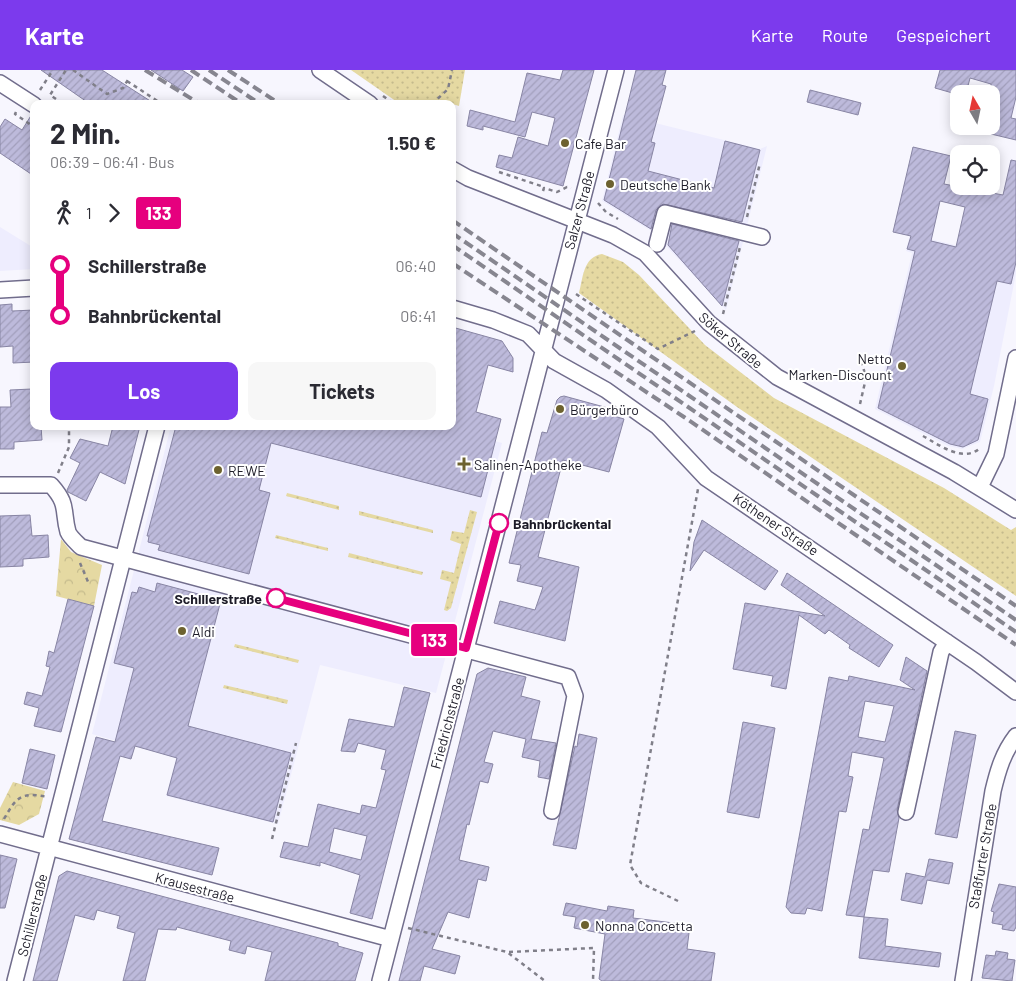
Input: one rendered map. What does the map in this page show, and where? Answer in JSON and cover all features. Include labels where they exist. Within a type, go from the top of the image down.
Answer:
[{"type":"street","points":[[320,70],[364,100]]},
{"type":"street","name":"Salzer Straße","points":[[543,350],[616,70]]},
{"type":"street","points":[[0,83],[30,102]]},
{"type":"street","name":"Söker Straße","points":[[456,171],[468,178],[613,235],[645,253],[709,324],[777,377],[980,487],[1016,510]]},
{"type":"street","points":[[657,244],[665,213],[762,237]]},
{"type":"street","points":[[0,290],[30,288]]},
{"type":"street","name":"Köthener Straße","points":[[456,309],[513,326],[528,334],[554,361],[606,390],[658,427],[706,478],[948,642],[1016,692]]},
{"type":"street","name":"Friedrichstraße","points":[[380,981],[543,350]]},
{"type":"street","points":[[980,487],[996,454],[1014,380],[1016,358]]},
{"type":"street","name":"Schillerstraße","points":[[15,981],[156,430]]},
{"type":"street","points":[[0,485],[51,485],[61,496],[66,508],[68,534],[81,547],[568,676],[576,696],[552,811]]},
{"type":"street","points":[[906,812],[941,652],[948,642]]},
{"type":"street","name":"Staßfurter Straße","points":[[963,981],[993,791],[999,766],[1007,748],[1016,736]]},
{"type":"street","name":"Krausestraße","points":[[2,827],[49,849],[393,932]]},
{"type":"path","points":[[40,90],[53,70]]},
{"type":"path","points":[[56,99],[50,94],[66,70]]},
{"type":"path","points":[[73,70],[107,94],[123,88],[128,79],[157,100]]},
{"type":"path","points":[[437,100],[448,90],[452,70]]},
{"type":"path","points":[[490,169],[544,188]]},
{"type":"path","points":[[613,235],[620,220],[624,222]]},
{"type":"path","points":[[576,294],[658,349],[695,331]]},
{"type":"path","points":[[716,309],[728,320]]},
{"type":"path","points":[[860,355],[866,378],[860,404]]},
{"type":"path","points":[[853,400],[868,409]]},
{"type":"path","points":[[51,485],[69,447],[68,430]]},
{"type":"path","points":[[919,434],[964,454],[976,452],[984,444]]},
{"type":"path","points":[[678,901],[641,883],[630,865],[697,491],[706,478]]},
{"type":"path","points":[[75,558],[82,566],[89,584]]},
{"type":"path","points":[[272,838],[296,743]]},
{"type":"path","points":[[2,827],[14,802],[22,795],[44,796]]},
{"type":"path","points":[[393,932],[507,952],[594,948],[593,981]]},
{"type":"path","points":[[507,952],[545,981]]},
{"type":"shaded area","points":[[623,115],[760,149],[767,146],[726,310],[653,232],[602,201]]},
{"type":"shaded area","points":[[0,227],[30,246],[30,269],[0,271]]},
{"type":"shaded area","points":[[910,234],[1016,260],[1016,273],[994,386],[980,442],[962,449],[948,446],[875,409],[912,253],[906,251]]},
{"type":"shaded area","points":[[170,430],[453,430],[502,443],[436,693],[320,665],[278,824],[166,796],[176,758],[92,734]]},
{"type":"green space","points":[[351,70],[465,70],[459,106],[456,105],[456,100],[394,100]]},
{"type":"green space","points":[[602,254],[623,262],[639,275],[705,345],[774,398],[944,488],[1011,530],[1016,527],[1016,596],[737,407],[579,293],[587,264],[591,259]]},
{"type":"green space","points":[[287,493],[339,506],[339,510],[286,496]]},
{"type":"green space","points":[[470,510],[477,512],[451,608],[447,611],[444,610],[451,582],[440,579],[442,570],[454,573],[461,544],[450,540],[452,531],[464,533]]},
{"type":"green space","points":[[359,511],[433,530],[433,533],[359,515]]},
{"type":"green space","points":[[276,535],[328,548],[328,551],[275,538]]},
{"type":"green space","points":[[61,539],[71,552],[102,565],[94,606],[56,596]]},
{"type":"green space","points":[[349,553],[423,572],[422,575],[348,557]]},
{"type":"green space","points":[[235,644],[299,660],[298,663],[234,647]]},
{"type":"green space","points":[[224,685],[288,700],[287,704],[223,688]]},
{"type":"green space","points":[[13,782],[45,791],[39,814],[19,825],[0,820],[0,808]]},
{"type":"building","points":[[41,70],[102,70],[149,100],[84,100]]},
{"type":"building","points":[[151,70],[182,70],[193,77],[183,91]]},
{"type":"building","points":[[563,70],[594,70],[563,186],[496,167],[499,155],[512,158],[518,137],[548,146],[555,118],[532,112],[525,137],[483,126],[483,130],[467,126],[470,110],[515,122],[527,73],[560,80]]},
{"type":"building","points":[[636,70],[666,70],[662,85],[666,86],[651,142],[655,143],[648,171],[714,188],[725,141],[760,150],[742,222],[663,204],[656,210],[651,229],[604,200]]},
{"type":"building","points":[[940,70],[1016,70],[1016,97],[1011,118],[1016,119],[1016,140],[995,135],[1000,135],[1000,85],[991,85],[970,78],[968,85],[950,85],[950,92],[935,88]]},
{"type":"building","points":[[810,90],[861,103],[858,115],[807,102]]},
{"type":"building","points":[[30,117],[30,173],[0,153],[0,127],[5,119],[22,130]]},
{"type":"building","points":[[913,147],[950,156],[944,184],[950,185],[950,195],[1003,195],[1011,160],[1016,161],[1016,262],[1011,284],[997,281],[970,394],[988,399],[978,440],[963,447],[950,444],[878,408],[915,251],[907,249],[911,236],[893,232]],"holes":[[[940,201],[965,207],[956,247],[931,241]]]},
{"type":"building","points":[[672,224],[739,241],[722,306],[668,245]]},
{"type":"building","points":[[12,304],[12,311],[30,310],[30,362],[13,363],[13,346],[0,347],[0,305]]},
{"type":"building","points":[[456,328],[502,341],[513,358],[513,372],[488,365],[476,412],[501,419],[481,497],[271,443],[259,490],[270,493],[249,574],[158,550],[160,545],[148,542],[149,536],[147,536],[175,430],[456,430]]},
{"type":"building","points":[[30,389],[30,430],[41,430],[42,440],[14,442],[14,449],[0,449],[0,407],[11,407],[10,390]]},
{"type":"building","points":[[564,396],[608,408],[607,414],[624,419],[609,472],[563,460],[538,557],[579,567],[565,641],[494,623],[500,601],[535,610],[543,587],[517,581],[521,565],[509,563],[542,432],[547,433],[557,400]]},
{"type":"building","points":[[112,430],[139,430],[125,484],[100,472],[86,501],[68,492],[67,490],[80,463],[70,458],[80,439],[108,446]]},
{"type":"building","points":[[30,515],[32,536],[48,535],[49,557],[23,559],[23,566],[0,567],[0,516]]},
{"type":"building","points":[[702,520],[778,571],[765,590],[704,550],[690,571],[694,542]]},
{"type":"building","points":[[787,573],[893,645],[879,667],[849,648],[850,645],[829,630],[825,634],[799,615],[786,689],[771,686],[773,676],[733,669],[745,603],[825,616],[781,585]]},
{"type":"building","points":[[157,583],[221,600],[188,726],[291,753],[273,822],[167,795],[177,758],[135,746],[131,759],[120,756],[102,821],[219,848],[212,875],[69,839],[96,737],[115,742],[134,668],[114,663],[132,592],[137,593],[139,587],[155,592]]},
{"type":"building","points":[[68,599],[94,606],[61,732],[34,726],[39,708],[24,704],[27,692],[42,696],[50,667],[46,666],[49,651],[54,653]]},
{"type":"building","points":[[906,657],[927,671],[897,810],[899,818],[889,872],[873,870],[864,917],[846,915],[863,829],[869,830],[884,758],[852,752],[848,776],[853,777],[846,812],[839,811],[822,911],[807,908],[805,914],[791,913],[786,907],[829,677],[848,681],[849,676],[915,690],[900,680]],"holes":[[[865,701],[894,706],[885,742],[858,737]]]},
{"type":"building","points":[[488,668],[526,677],[521,696],[540,701],[531,739],[556,743],[549,779],[538,777],[540,761],[522,757],[526,739],[493,731],[484,762],[493,764],[488,783],[480,781],[469,825],[467,824],[459,860],[489,867],[486,881],[478,879],[469,918],[448,912],[432,949],[460,956],[455,974],[424,966],[420,981],[399,981],[477,674]]},
{"type":"building","points":[[404,687],[430,693],[372,919],[350,913],[360,875],[320,862],[320,866],[280,857],[284,842],[308,847],[318,804],[360,814],[362,805],[376,808],[386,770],[381,769],[386,750],[358,743],[355,752],[341,751],[349,719],[394,727]],"holes":[[[334,828],[367,836],[361,860],[329,852]]]},
{"type":"building","points":[[743,722],[775,728],[759,818],[727,812]]},
{"type":"building","points":[[955,731],[976,735],[957,838],[935,834]]},
{"type":"building","points":[[579,734],[597,738],[576,849],[553,845]]},
{"type":"building","points":[[30,749],[55,755],[47,789],[22,783]]},
{"type":"building","points":[[0,855],[17,859],[5,908],[0,908]]},
{"type":"building","points":[[929,859],[953,863],[949,884],[927,880],[922,904],[901,900],[906,873],[925,877]]},
{"type":"building","points":[[67,871],[338,943],[338,946],[363,953],[355,981],[265,981],[272,952],[247,946],[245,954],[229,950],[231,941],[177,927],[176,930],[158,929],[145,981],[123,981],[135,933],[117,928],[120,916],[97,910],[94,920],[75,915],[57,981],[33,981],[59,876]]},
{"type":"building","points":[[999,884],[1016,887],[1016,927],[1014,931],[1002,929],[1003,925],[992,923],[994,912],[991,911]]},
{"type":"building","points":[[566,903],[607,911],[608,906],[634,910],[633,918],[690,925],[687,949],[715,953],[711,981],[602,981],[599,979],[605,934],[574,928],[576,917],[563,915]]},
{"type":"building","points":[[864,917],[888,919],[885,946],[941,953],[939,967],[859,958]]},
{"type":"building","points":[[996,951],[1008,953],[1007,959],[1015,960],[1012,981],[982,978],[986,955],[995,956]]},
{"type":"railway","points":[[145,70],[194,100]]},
{"type":"railway","points":[[191,70],[236,100]]},
{"type":"railway","points":[[209,70],[254,100]]},
{"type":"railway","points":[[228,70],[274,100]]},
{"type":"railway","points":[[456,223],[1016,606]]},
{"type":"railway","points":[[456,236],[1016,620]]},
{"type":"railway","points":[[456,248],[1016,632]]},
{"type":"railway","points":[[456,266],[684,417],[1016,645]]},
{"type":"bus line","name":"133","points":[[276,598],[466,648],[499,523]]},
{"type":"place","name":"Cafe Bar","points":[[565,143]]},
{"type":"place","name":"Deutsche Bank","points":[[610,184]]},
{"type":"place","name":"Netto Marken-Discount","points":[[902,366]]},
{"type":"place","name":"Bürgerbüro","points":[[560,409]]},
{"type":"place","name":"Salinen-Apotheke","points":[[464,464]]},
{"type":"place","name":"REWE","points":[[218,470]]},
{"type":"place","name":"Bahnbrückental","points":[[499,523]]},
{"type":"place","name":"Schillerstraße","points":[[276,598]]},
{"type":"place","name":"Aldi","points":[[182,631]]},
{"type":"place","name":"Nonna Concetta","points":[[585,925]]}]
